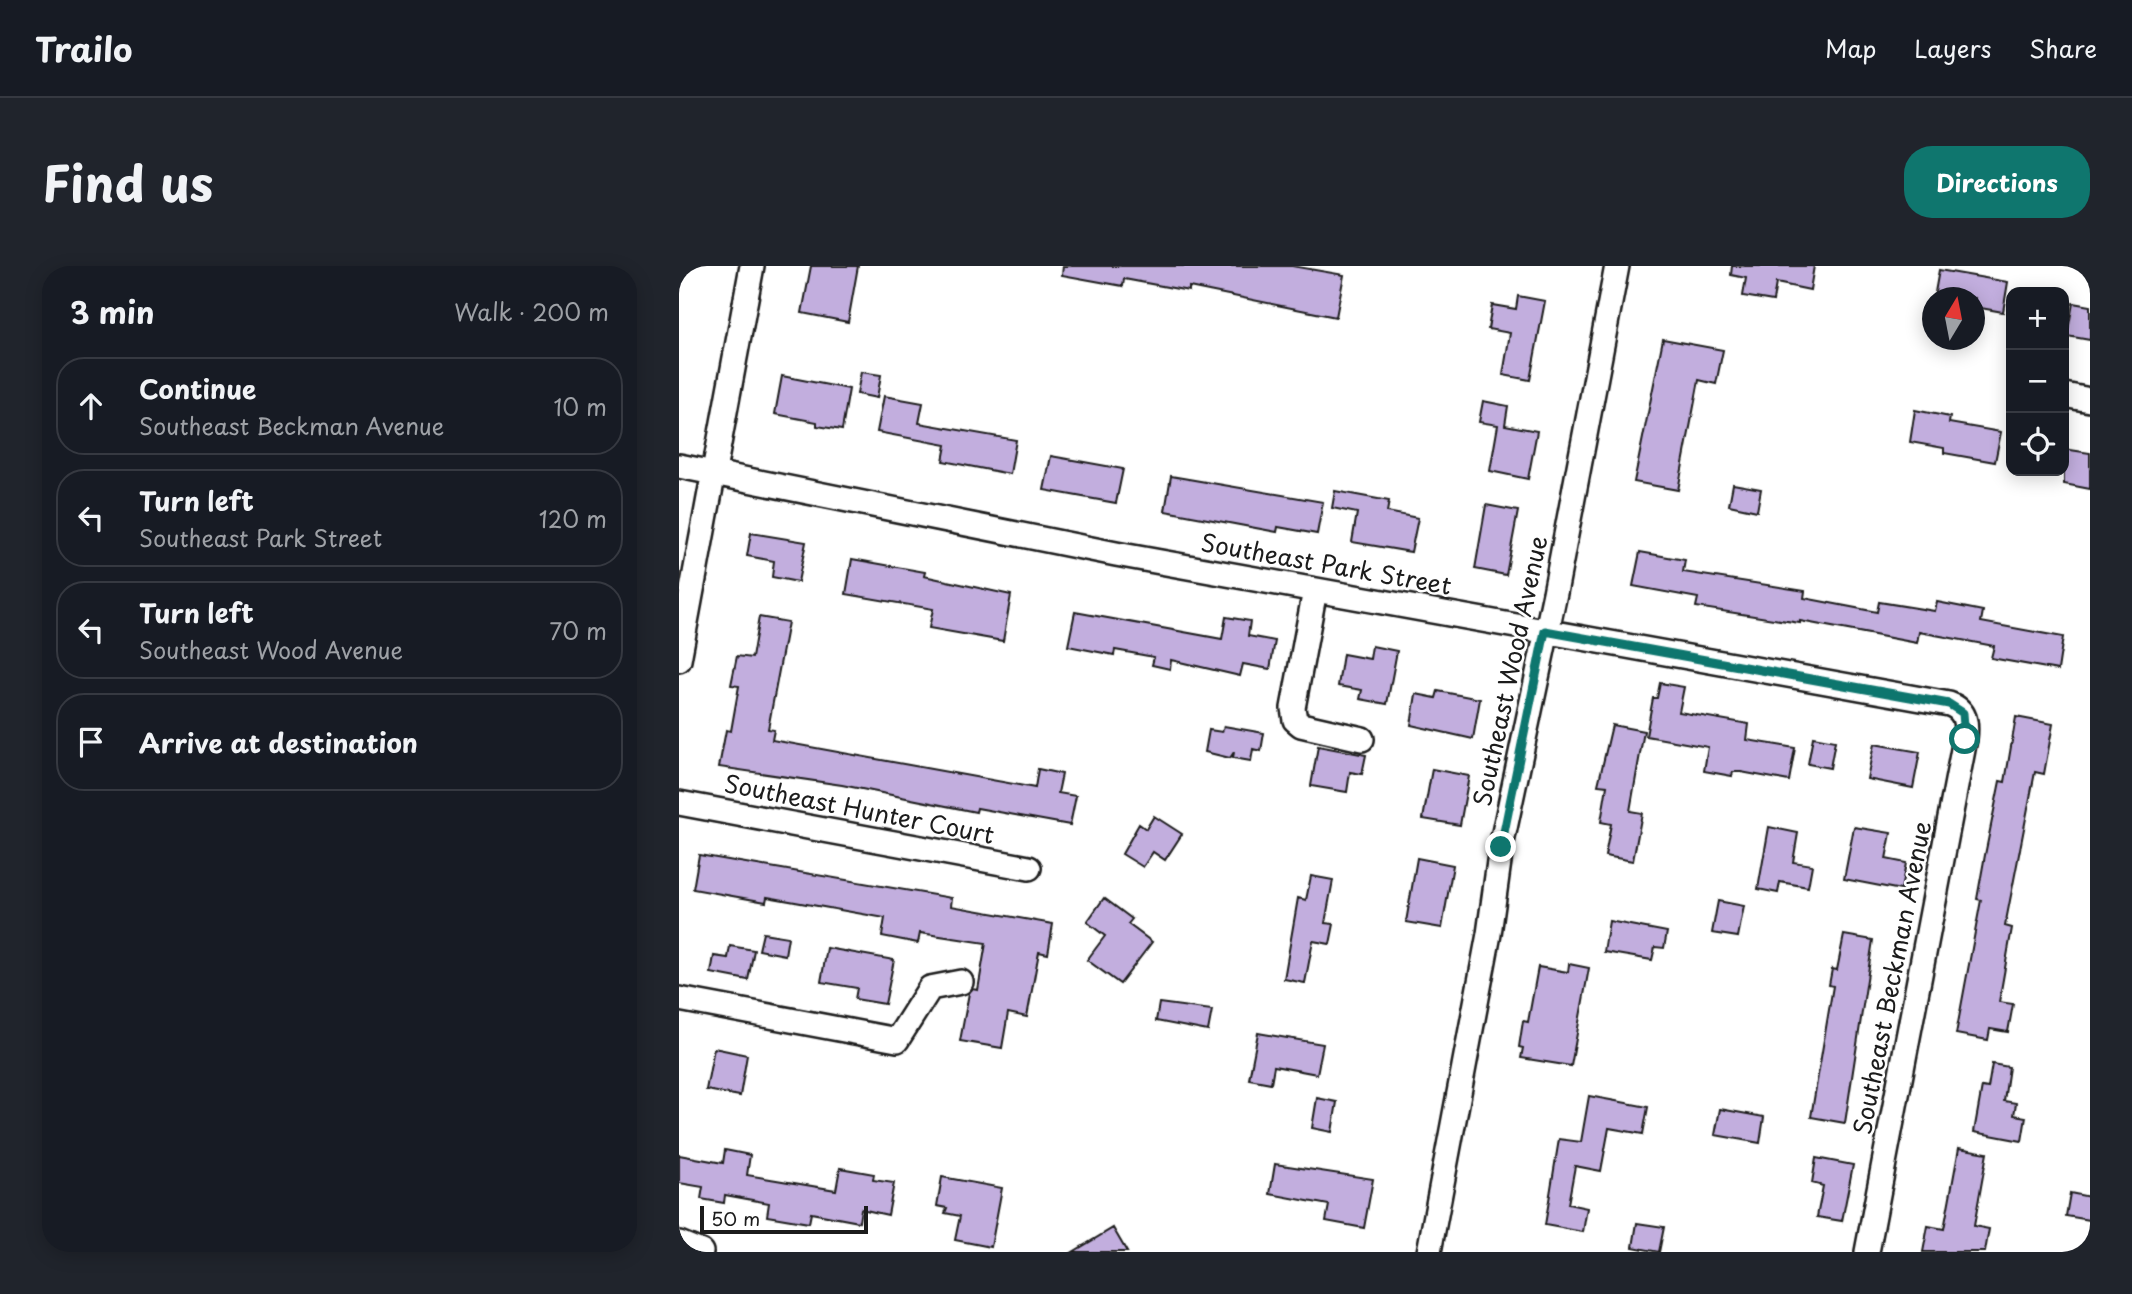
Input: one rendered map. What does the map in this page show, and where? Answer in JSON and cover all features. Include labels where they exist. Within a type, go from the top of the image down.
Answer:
[{"type":"street","points":[[679,660],[752,266]]},
{"type":"street","name":"Southeast Wood Avenue","points":[[1429,1252],[1486,947],[1501,847],[1618,266]]},
{"type":"street","points":[[2069,396],[2090,400]]},
{"type":"street","name":"Southeast Park Street","points":[[679,466],[1315,590],[1949,704],[1963,713]]},
{"type":"street","points":[[1315,590],[1293,708],[1294,720],[1301,725],[1362,739]]},
{"type":"street","name":"Southeast Beckman Avenue","points":[[1867,1252],[1965,739],[1963,713]]},
{"type":"street","name":"Southeast Hunter Court","points":[[679,803],[1030,868]]},
{"type":"street","points":[[679,999],[897,1040],[930,988],[961,982]]},
{"type":"street","points":[[679,1243],[701,1252]]},
{"type":"building","points":[[811,266],[858,266],[848,322],[802,313]]},
{"type":"building","points":[[1063,266],[1292,266],[1344,275],[1336,317],[1189,287],[1189,291],[1124,279],[1123,286],[1062,275]]},
{"type":"building","points":[[1732,266],[1814,266],[1810,290],[1776,283],[1773,301],[1743,296],[1746,278],[1731,275]]},
{"type":"building","points":[[1939,270],[2008,282],[2003,312],[1985,309],[1985,287],[1936,287]]},
{"type":"building","points":[[1518,296],[1545,301],[1530,380],[1503,375],[1510,333],[1488,329],[1492,305],[1516,309]]},
{"type":"building","points":[[2073,303],[2090,306],[2090,340],[2069,336]]},
{"type":"building","points":[[1663,339],[1723,350],[1716,384],[1699,380],[1678,490],[1634,482]]},
{"type":"building","points":[[861,372],[881,375],[877,398],[857,394]]},
{"type":"building","points":[[782,376],[849,389],[842,430],[775,414]]},
{"type":"building","points":[[884,396],[923,403],[919,423],[1016,440],[1010,474],[943,461],[946,445],[877,432]]},
{"type":"building","points":[[1483,401],[1508,406],[1505,425],[1537,431],[1528,479],[1490,471],[1498,425],[1479,422]]},
{"type":"building","points":[[1915,410],[1950,417],[1949,423],[2001,432],[1995,462],[1944,453],[1944,448],[1910,442]]},
{"type":"building","points":[[2069,450],[2090,453],[2090,489],[2064,484],[2064,476],[2069,476]]},
{"type":"building","points":[[1051,456],[1123,469],[1116,503],[1044,490]]},
{"type":"building","points":[[1171,476],[1323,502],[1317,534],[1278,527],[1277,532],[1165,511]]},
{"type":"building","points":[[1733,484],[1761,489],[1757,511],[1729,505]]},
{"type":"building","points":[[1335,491],[1389,501],[1387,512],[1418,518],[1411,552],[1352,542],[1357,513],[1332,508]]},
{"type":"building","points":[[1486,505],[1518,511],[1506,575],[1475,569]]},
{"type":"building","points":[[751,533],[806,542],[798,582],[772,577],[774,561],[747,556]]},
{"type":"building","points":[[1640,552],[1685,560],[1683,572],[1805,591],[1804,598],[1877,612],[1879,602],[1935,611],[1937,602],[1983,611],[1981,622],[2063,637],[2058,670],[1991,658],[1994,646],[1919,632],[1917,643],[1800,621],[1696,607],[1698,598],[1633,586]]},
{"type":"building","points":[[852,559],[925,572],[924,576],[1011,595],[1003,641],[929,628],[933,609],[846,594]]},
{"type":"building","points":[[1075,612],[1222,639],[1226,617],[1250,621],[1248,636],[1275,641],[1270,669],[1243,664],[1240,676],[1171,660],[1170,669],[1152,665],[1154,657],[1115,650],[1114,655],[1068,646]]},
{"type":"building","points":[[759,617],[788,622],[768,729],[774,730],[772,740],[1035,788],[1038,769],[1062,774],[1058,793],[1076,796],[1070,825],[977,808],[976,812],[842,785],[719,767],[726,730],[731,731],[739,686],[731,685],[737,656],[752,658]]},
{"type":"building","points":[[1372,646],[1397,651],[1387,704],[1360,699],[1362,690],[1338,686],[1343,654],[1370,659]]},
{"type":"building","points":[[1660,683],[1684,687],[1679,712],[1749,724],[1747,740],[1795,748],[1789,781],[1741,772],[1733,772],[1732,776],[1704,771],[1708,747],[1646,736],[1653,698],[1657,698]]},
{"type":"building","points":[[1438,691],[1480,699],[1473,739],[1411,725],[1416,694],[1436,698]]},
{"type":"building","points":[[2016,717],[2053,724],[2044,774],[2035,772],[2005,926],[2012,928],[1999,1002],[2013,1004],[2008,1032],[1990,1029],[1988,1040],[1956,1034],[1981,900],[1977,899],[1985,855],[2000,781],[2005,782]]},
{"type":"building","points":[[1612,725],[1644,731],[1630,811],[1642,813],[1633,861],[1605,856],[1611,824],[1601,822],[1607,786],[1598,785]]},
{"type":"building","points":[[1224,726],[1264,733],[1261,751],[1253,749],[1251,761],[1233,758],[1234,752],[1230,758],[1205,752],[1209,730],[1222,732]]},
{"type":"building","points":[[1813,737],[1835,741],[1830,768],[1808,764]]},
{"type":"building","points":[[1874,744],[1920,752],[1913,788],[1867,779]]},
{"type":"building","points":[[1318,746],[1366,755],[1362,774],[1350,772],[1347,792],[1311,786]]},
{"type":"building","points":[[1432,769],[1469,776],[1460,825],[1423,819]]},
{"type":"building","points":[[1154,816],[1182,834],[1165,860],[1153,852],[1143,867],[1122,854],[1139,824],[1146,829]]},
{"type":"building","points":[[1769,827],[1798,833],[1793,862],[1812,865],[1808,887],[1780,882],[1778,893],[1758,889]]},
{"type":"building","points":[[1854,827],[1891,833],[1886,859],[1906,863],[1901,890],[1844,879]]},
{"type":"building","points":[[699,855],[952,898],[951,906],[1053,924],[1048,954],[1039,952],[1027,1017],[1008,1013],[1002,1048],[960,1041],[969,993],[972,989],[978,990],[986,943],[920,933],[918,943],[882,936],[885,918],[767,897],[766,902],[693,889]]},
{"type":"building","points":[[1417,858],[1453,865],[1442,928],[1406,922]]},
{"type":"building","points":[[1311,876],[1333,880],[1325,923],[1334,924],[1330,944],[1313,941],[1305,983],[1284,979],[1298,898],[1306,900]]},
{"type":"building","points":[[1104,898],[1132,919],[1128,924],[1152,942],[1120,984],[1087,960],[1105,936],[1087,922]]},
{"type":"building","points":[[1718,901],[1744,906],[1738,937],[1712,933]]},
{"type":"building","points":[[1609,921],[1667,932],[1664,948],[1655,947],[1652,960],[1604,952]]},
{"type":"building","points":[[763,933],[788,937],[785,955],[759,950]]},
{"type":"building","points":[[1844,935],[1873,940],[1845,1123],[1811,1117],[1833,986],[1829,985],[1832,969],[1837,970]]},
{"type":"building","points":[[730,946],[754,950],[748,980],[711,973],[714,956],[728,958]]},
{"type":"building","points":[[827,948],[894,960],[885,1004],[855,999],[857,988],[821,982]]},
{"type":"building","points":[[1569,964],[1589,968],[1571,1066],[1521,1058],[1523,1048],[1519,1047],[1523,1021],[1528,1022],[1538,967],[1568,972]]},
{"type":"building","points":[[1159,1003],[1212,1010],[1208,1031],[1156,1021]]},
{"type":"building","points":[[1258,1033],[1323,1044],[1317,1074],[1274,1066],[1271,1083],[1249,1079]]},
{"type":"building","points":[[714,1048],[747,1055],[740,1096],[706,1090]]},
{"type":"building","points":[[1992,1064],[2009,1067],[2004,1101],[2016,1103],[2014,1115],[2026,1117],[2022,1141],[1974,1132],[1982,1087],[1988,1088]]},
{"type":"building","points":[[1589,1096],[1648,1107],[1643,1134],[1609,1128],[1601,1171],[1575,1166],[1568,1204],[1587,1208],[1583,1232],[1545,1225],[1559,1139],[1581,1142]]},
{"type":"building","points":[[1317,1098],[1337,1102],[1332,1132],[1312,1128]]},
{"type":"building","points":[[1720,1109],[1764,1117],[1760,1143],[1715,1135]]},
{"type":"building","points":[[1959,1148],[1987,1153],[1974,1226],[1989,1229],[1985,1252],[1923,1252],[1928,1226],[1944,1229]]},
{"type":"building","points":[[725,1150],[750,1155],[747,1175],[836,1190],[840,1168],[874,1174],[873,1180],[894,1183],[888,1215],[861,1209],[859,1222],[811,1213],[809,1223],[767,1216],[769,1203],[725,1195],[724,1203],[701,1199],[703,1187],[679,1183],[679,1155],[723,1163]]},
{"type":"building","points":[[1816,1158],[1853,1165],[1842,1221],[1817,1217],[1823,1186],[1812,1183]]},
{"type":"building","points":[[1275,1164],[1373,1179],[1364,1228],[1326,1221],[1329,1205],[1270,1194]]},
{"type":"building","points":[[942,1177],[1002,1188],[991,1247],[955,1240],[960,1216],[945,1213],[947,1208],[937,1206]]},
{"type":"building","points":[[2070,1193],[2090,1197],[2090,1220],[2066,1216]]},
{"type":"building","points":[[1637,1223],[1664,1227],[1659,1252],[1633,1247]]},
{"type":"building","points":[[1113,1228],[1127,1252],[1073,1252]]},
{"type":"route","points":[[1501,847],[1545,631],[1949,704],[1960,709],[1966,719],[1965,739]]}]
